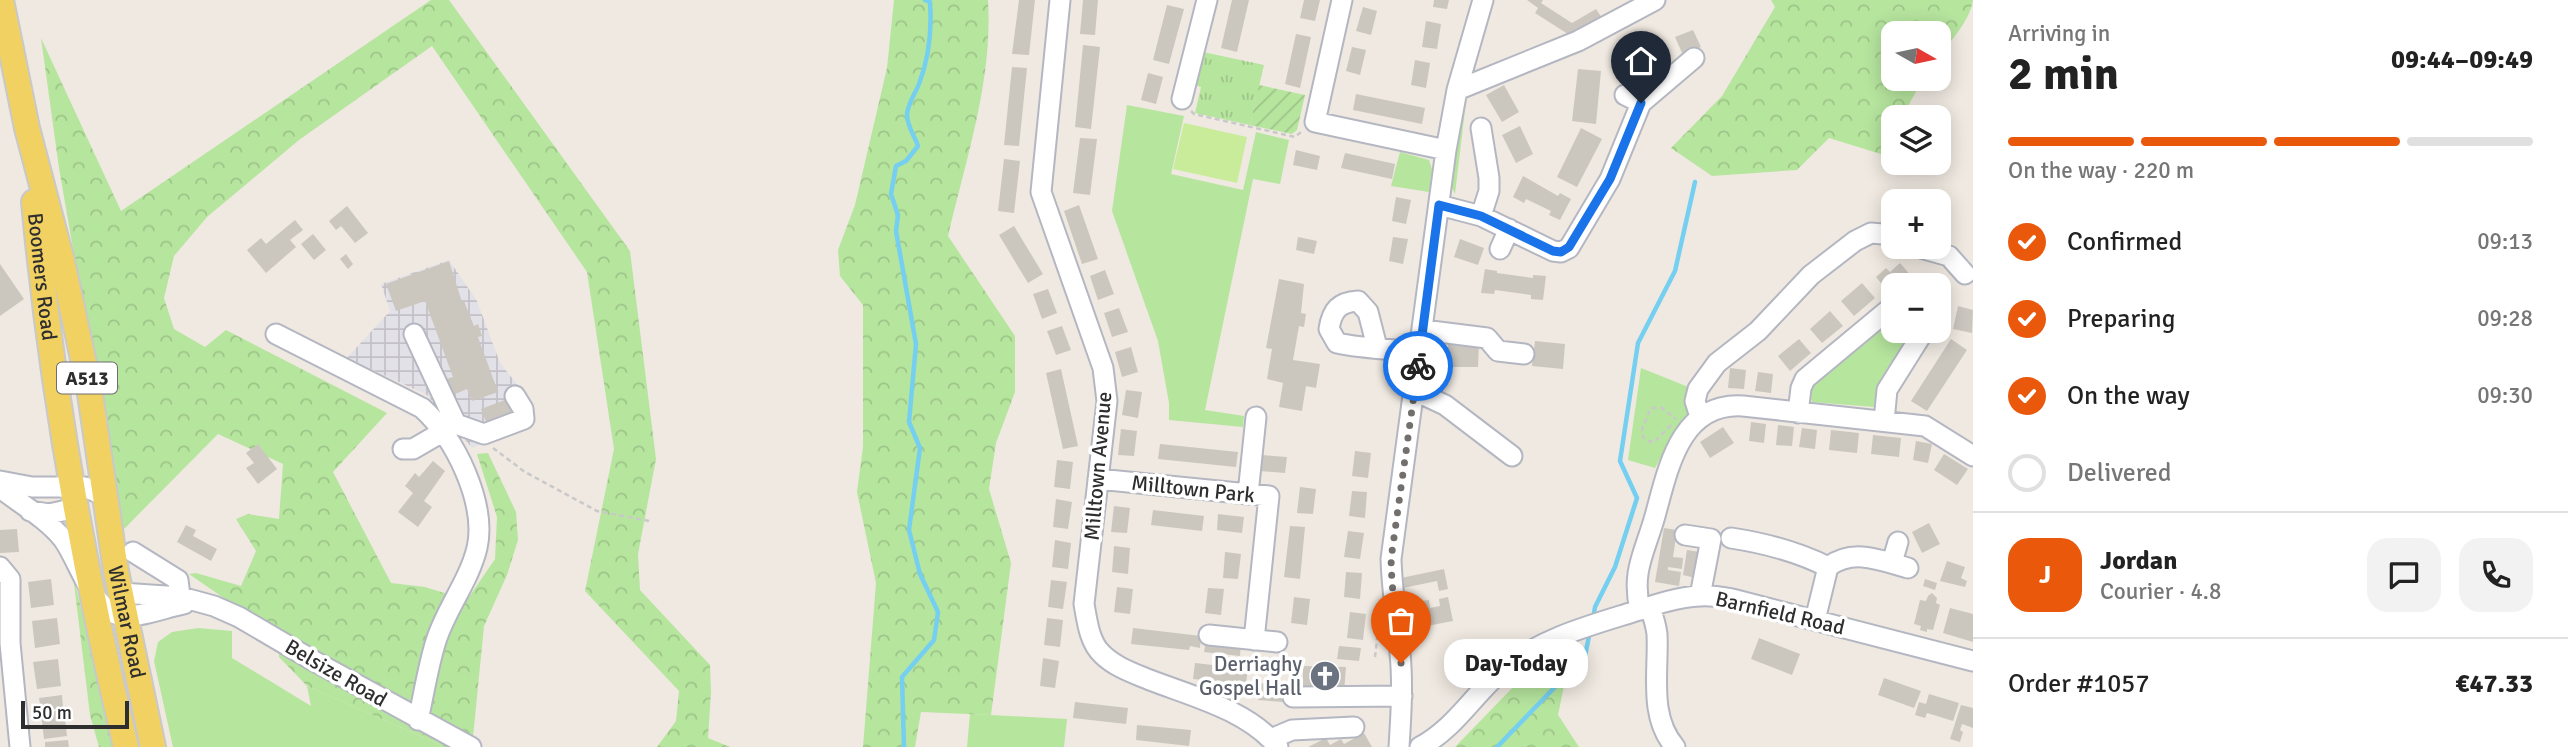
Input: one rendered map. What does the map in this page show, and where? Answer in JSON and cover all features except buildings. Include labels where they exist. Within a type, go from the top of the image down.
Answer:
[{"type":"main road","name":"Boomers Road","points":[[1,0],[27,128],[62,261],[89,387],[85,494]]},
{"type":"main road","name":"Boomers Road","points":[[27,128],[40,271],[85,494]]},
{"type":"main road","name":"Wilmar Road","points":[[85,494],[90,589],[126,747]]},
{"type":"main road","name":"Wilmar Road","points":[[85,494],[119,607],[153,747]]},
{"type":"main road","name":"A513","points":[[119,607],[123,666],[137,747]]},
{"type":"street","name":"Milltown Avenue","points":[[1060,0],[1041,192],[1103,368],[1107,401],[1084,604],[1089,630],[1100,653],[1135,674],[1242,717],[1275,743]]},
{"type":"street","points":[[1182,99],[1207,0]]},
{"type":"street","points":[[1342,0],[1315,122],[1446,150]]},
{"type":"street","points":[[1399,747],[1402,696],[1391,559],[1446,150],[1457,90],[1483,0]]},
{"type":"street","points":[[1457,90],[1578,41],[1655,0]]},
{"type":"street","points":[[1439,205],[1481,216],[1553,251],[1561,252],[1569,247],[1610,179],[1633,99],[1694,58]]},
{"type":"street","points":[[1481,128],[1489,191],[1481,216]]},
{"type":"street","points":[[1500,249],[1509,229]]},
{"type":"street","points":[[1675,747],[1660,723],[1657,698],[1657,631],[1645,608],[1636,573],[1668,466],[1690,421],[1698,389],[1717,363],[1758,331],[1811,275],[1855,241],[1871,233],[1881,234]]},
{"type":"street","points":[[1951,258],[1965,274]]},
{"type":"street","points":[[1798,413],[1801,388],[1805,379],[1881,313]]},
{"type":"street","points":[[1423,330],[1487,338],[1498,351],[1524,354]]},
{"type":"street","points":[[276,334],[422,408],[450,427],[484,434],[524,419],[523,409],[515,396]]},
{"type":"street","points":[[414,334],[450,427],[450,439],[469,484],[478,514],[479,530],[477,548],[470,568],[447,611],[436,642],[418,720]]},
{"type":"street","points":[[1884,421],[1887,390],[1916,343]]},
{"type":"street","points":[[1377,347],[1420,352]]},
{"type":"street","points":[[1415,391],[1445,405],[1512,456]]},
{"type":"street","points":[[1690,421],[1713,409],[1728,405],[1925,426],[1973,456]]},
{"type":"street","points":[[1248,494],[1261,420]]},
{"type":"street","points":[[403,449],[413,449],[450,427]]},
{"type":"street","name":"Milltown Park","points":[[1098,479],[1269,496],[1254,640]]},
{"type":"street","points":[[0,481],[85,494]]},
{"type":"street","points":[[0,488],[52,528],[76,560],[90,589],[119,607]]},
{"type":"street","points":[[30,511],[49,514],[85,494]]},
{"type":"street","points":[[1685,534],[1710,539],[1700,596]]},
{"type":"street","points":[[1731,538],[1760,542],[1828,567]]},
{"type":"street","points":[[1815,620],[1828,567],[1838,559],[1850,556],[1900,566],[1898,542]]},
{"type":"street","points":[[133,552],[178,580],[187,601]]},
{"type":"street","points":[[0,567],[10,579],[10,643],[20,747]]},
{"type":"street","name":"Barnfield Road","points":[[1420,747],[1439,737],[1504,669],[1551,639],[1645,608],[1700,596],[1732,599],[1973,661]]},
{"type":"street","name":"Belsize Road","points":[[119,607],[187,601],[239,617],[418,720],[471,747]]},
{"type":"street","points":[[1209,635],[1277,642]]},
{"type":"street","points":[[1293,697],[1402,696]]},
{"type":"street","points":[[1275,743],[1292,730],[1354,727]]},
{"type":"path","points":[[1182,99],[1194,114],[1296,137],[1315,122]]},
{"type":"path","points":[[1651,408],[1662,408],[1672,418],[1690,421],[1654,442],[1643,437],[1642,429],[1651,408]]},
{"type":"path","points":[[484,434],[486,441],[499,455],[597,512],[649,521]]},
{"type":"path","points":[[1375,657],[1379,616]]},
{"type":"shaded area","points":[[449,260],[477,301],[500,363],[528,398],[536,422],[472,448],[427,395],[347,358],[390,311],[381,284]]},
{"type":"green space","points":[[431,0],[449,0],[630,251],[656,459],[638,554],[640,590],[710,665],[708,738],[730,747],[657,747],[676,721],[679,691],[585,591],[614,449],[587,272],[432,46],[299,140],[207,217],[174,256],[164,298],[174,329],[205,347],[226,330],[387,413],[333,472],[391,583],[425,587],[467,600],[495,559],[497,517],[477,454],[488,453],[516,512],[518,540],[507,575],[484,626],[472,747],[445,747],[307,686],[279,657],[279,636],[189,574],[196,573],[241,586],[256,551],[236,519],[248,514],[279,519],[283,464],[218,434],[122,531],[59,168],[41,38],[121,211]]},
{"type":"green space","points":[[894,0],[988,0],[982,90],[948,236],[1015,336],[1015,392],[996,443],[989,489],[1011,563],[991,715],[921,712],[915,747],[863,747],[876,583],[857,492],[863,447],[863,305],[840,276],[838,250],[855,205],[887,68]]},
{"type":"green space","points":[[1771,0],[1973,0],[1964,23],[1951,41],[1951,21],[1881,21],[1881,91],[1916,91],[1909,105],[1881,105],[1881,154],[1829,138],[1797,170],[1712,176],[1671,148],[1722,96],[1775,7]]},
{"type":"green space","points":[[1203,52],[1264,65],[1250,125],[1195,113],[1201,87],[1195,85]]},
{"type":"green space","points":[[1259,85],[1305,95],[1297,130],[1292,134],[1250,125]]},
{"type":"green space","points":[[1466,97],[1455,194],[1451,186],[1458,126]]},
{"type":"green space","points":[[1127,105],[1184,116],[1171,174],[1243,190],[1256,132],[1289,140],[1280,184],[1253,179],[1205,410],[1244,416],[1243,427],[1169,420],[1169,403],[1158,341],[1112,211]]},
{"type":"green space","points":[[1184,123],[1247,137],[1237,183],[1173,169]]},
{"type":"green space","points":[[1400,152],[1429,160],[1432,169],[1429,192],[1391,186]]},
{"type":"green space","points":[[1881,324],[1881,343],[1905,343],[1881,378],[1880,396],[1876,396],[1874,407],[1812,402],[1810,395],[1806,394],[1807,389]]},
{"type":"green space","points":[[1641,368],[1691,388],[1688,413],[1655,468],[1628,460]]},
{"type":"green space","points":[[73,575],[115,747],[99,747],[90,715]]},
{"type":"green space","points":[[198,628],[232,631],[232,658],[311,706],[307,686],[445,747],[173,747],[154,661],[158,642],[172,632]]},
{"type":"green space","points":[[1571,652],[1558,715],[1579,747],[1455,747],[1520,680]]},
{"type":"green space","points":[[970,714],[1067,719],[1064,747],[967,747]]},
{"type":"waterway","points":[[904,747],[902,677],[934,640],[938,612],[920,574],[909,530],[920,448],[909,422],[916,344],[896,231],[898,215],[891,194],[896,166],[906,161],[918,146],[907,119],[907,111],[919,84],[927,54],[931,12],[930,2],[925,0]]},
{"type":"waterway","points":[[1593,619],[1595,607],[1615,567],[1637,498],[1620,461],[1638,343],[1675,271],[1695,182]]},
{"type":"waterway","points":[[1497,747],[1585,656],[1590,631]]},
{"type":"way so far","points":[[1401,663],[1391,559],[1418,366]]},
{"type":"place","name":"Day-Today","points":[[1401,663]]},
{"type":"place","name":"Derriaghy Gospel Hall","points":[[1325,676]]},
{"type":"route","points":[[1418,366],[1439,205],[1481,216],[1553,251],[1561,252],[1569,247],[1610,179],[1641,103]]}]
